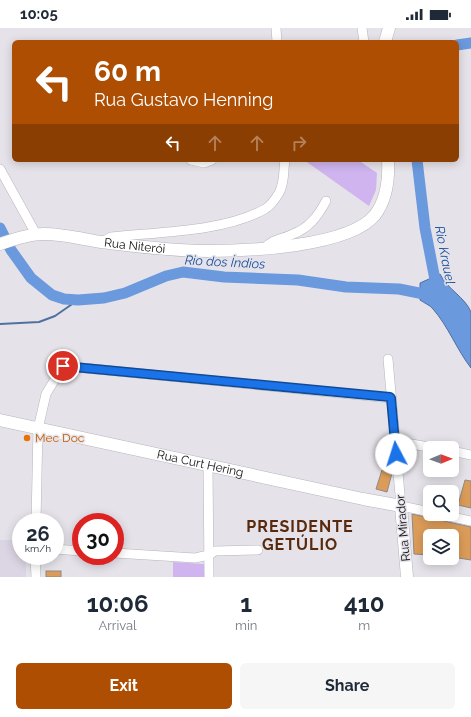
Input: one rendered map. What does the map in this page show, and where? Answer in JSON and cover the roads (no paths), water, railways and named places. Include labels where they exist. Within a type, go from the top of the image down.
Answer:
[{"type":"main road","points":[[386,40],[389,28]]},
{"type":"main road","name":"Rua Niterói","points":[[0,244],[36,234],[46,234],[102,242],[195,251],[265,248],[308,243],[334,238],[364,223],[374,216],[380,207],[385,194],[388,162]]},
{"type":"main road","name":"Rua Curt Hering","points":[[0,420],[401,506]]},
{"type":"main road","name":"Rua Mirador","points":[[401,506],[407,577]]},
{"type":"street","points":[[276,28],[277,40]]},
{"type":"street","points":[[362,28],[364,40]]},
{"type":"street","points":[[102,242],[111,237],[210,227],[236,220],[266,209],[278,194],[284,180],[285,162]]},
{"type":"street","points":[[0,169],[36,234]]},
{"type":"street","points":[[265,248],[269,242],[303,229],[317,217],[326,201]]},
{"type":"street","name":"Rua Mirador","points":[[388,359],[401,506]]},
{"type":"street","points":[[36,513],[38,428],[46,394],[63,366],[391,398]]},
{"type":"street","points":[[395,440],[423,446]]},
{"type":"street","points":[[459,452],[471,455]]},
{"type":"street","points":[[208,465],[209,577]]},
{"type":"street","points":[[401,506],[423,511]]},
{"type":"street","points":[[459,518],[471,521]]},
{"type":"street","points":[[124,554],[195,558],[208,555],[215,551],[258,550]]},
{"type":"street","points":[[35,565],[36,577]]},
{"type":"water","points":[[440,274],[447,284],[465,302],[471,312],[471,368],[461,354],[448,330],[432,308],[420,300],[420,283]]},
{"type":"waterway","name":"Rio Krauel","points":[[459,45],[471,43]]},
{"type":"waterway","name":"Rio Krauel","points":[[417,162],[425,228],[437,290]]},
{"type":"waterway","name":"Rio dos Índios","points":[[0,228],[11,250],[31,278],[52,295],[64,299],[78,300],[104,298],[125,293],[166,276],[183,272],[224,277],[298,280],[346,287],[399,289],[434,296]]},
{"type":"waterway","points":[[0,324],[39,322],[55,316],[78,300]]},
{"type":"place","name":"Mec Doc","points":[[27,438]]},
{"type":"district","name":"PRESIDENTE GETÚLIO","points":[[300,535]]}]
